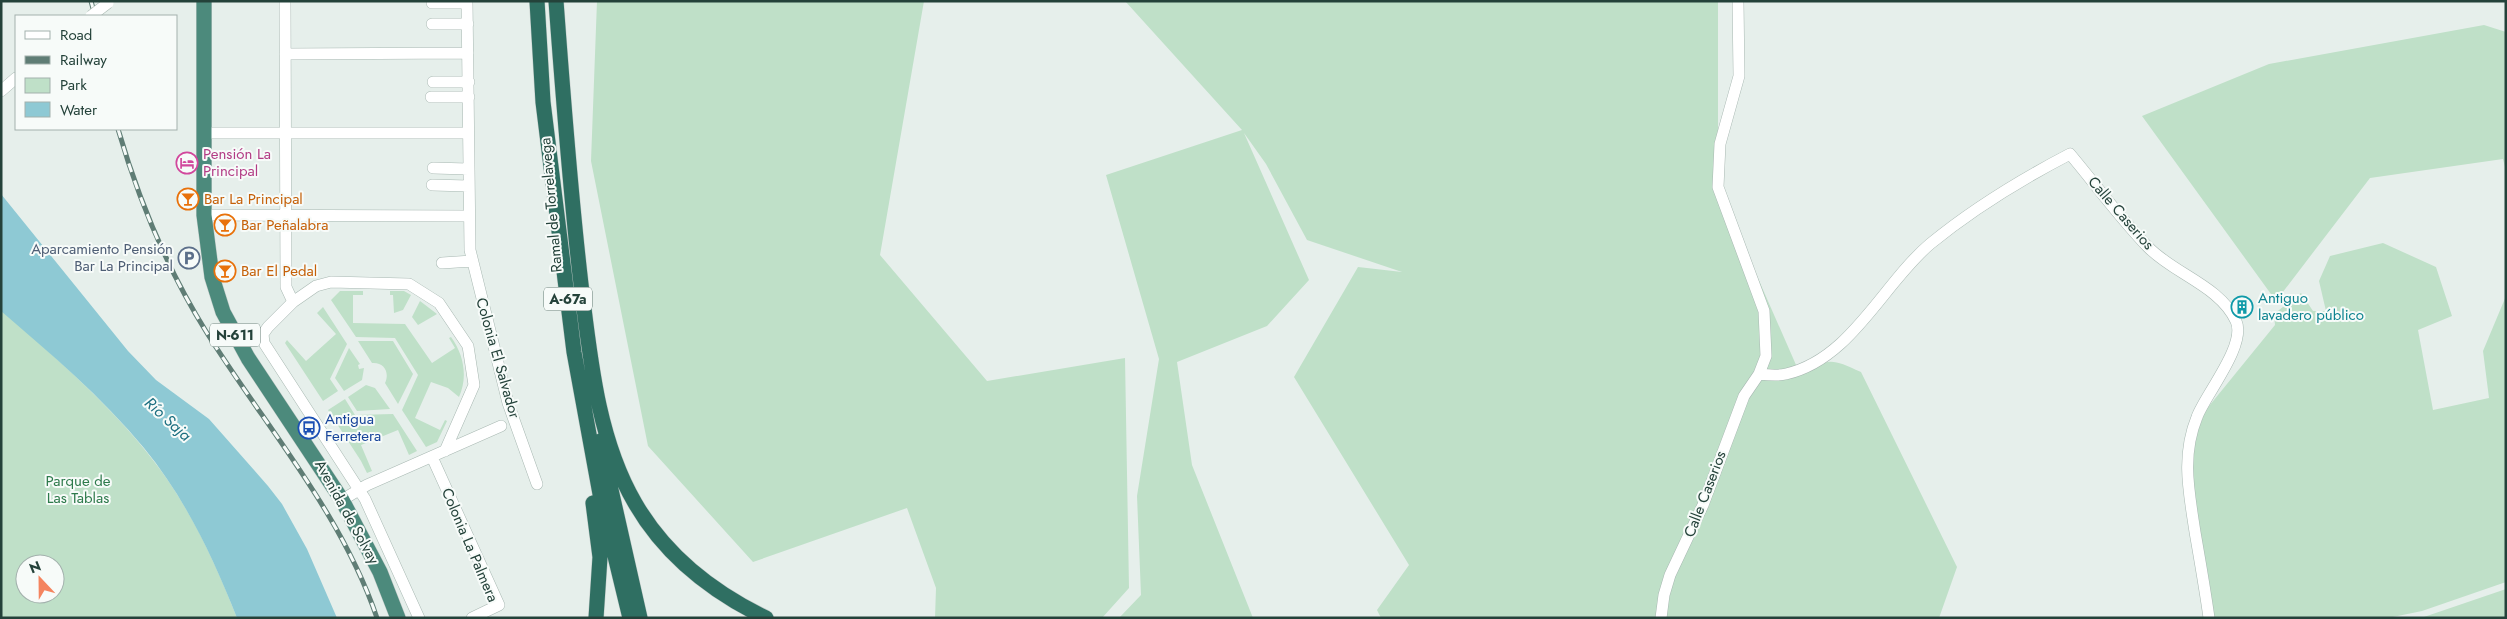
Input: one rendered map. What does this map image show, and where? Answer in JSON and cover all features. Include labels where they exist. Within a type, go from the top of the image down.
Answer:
[{"type":"highway","name":"Ramal de Torrelavega","points":[[537,1],[543,102],[574,352],[600,494],[630,618]]},
{"type":"highway","name":"Ramal de Torrelavega","points":[[556,1],[564,164],[571,244],[589,380],[618,523],[635,593]]},
{"type":"highway","points":[[556,1],[572,208],[584,312],[601,407],[613,455],[635,503],[665,545],[702,580],[740,606],[766,618]]},
{"type":"highway","name":"Avenida de Solvay","points":[[202,5],[204,215],[212,277],[223,312],[248,358],[342,500],[380,572],[398,618]]},
{"type":"highway","points":[[543,102],[543,145],[566,338],[599,542],[599,590],[596,618]]},
{"type":"highway","points":[[635,593],[640,618]]},
{"type":"highway","points":[[635,593],[645,618]]},
{"type":"street","points":[[285,1],[286,287],[293,302]]},
{"type":"street","name":"Calle Caserios","points":[[1661,618],[1664,595],[1670,575],[1703,505],[1744,396],[1759,374],[1766,356],[1764,311],[1718,187],[1720,144],[1739,76],[1738,1]]},
{"type":"street","points":[[92,15],[109,2]]},
{"type":"street","name":"Colonia El Salvador","points":[[432,3],[467,2],[469,82],[468,216],[472,261],[508,403],[537,484]]},
{"type":"street","points":[[432,24],[468,24]]},
{"type":"street","points":[[285,54],[468,53]]},
{"type":"street","points":[[1,90],[15,79]]},
{"type":"street","points":[[433,82],[469,82]]},
{"type":"street","points":[[431,97],[469,97]]},
{"type":"street","points":[[204,133],[468,133]]},
{"type":"street","name":"Calle Caserios","points":[[1759,374],[1785,375],[1825,357],[1845,340],[1911,261],[1933,242],[1979,206],[2019,180],[2070,154],[2148,247],[2168,265],[2216,296],[2230,310],[2237,324],[2238,335],[2233,349],[2197,416],[2187,450],[2186,475],[2209,618]]},
{"type":"street","points":[[434,168],[468,169]]},
{"type":"street","points":[[432,185],[468,186]]},
{"type":"street","points":[[204,215],[468,216]]},
{"type":"street","points":[[442,263],[472,261]]},
{"type":"street","points":[[419,618],[394,558],[359,489],[263,340],[265,330],[293,302],[316,286],[331,282],[410,284],[439,302],[468,346],[474,385],[445,451]]},
{"type":"street","points":[[342,500],[359,489],[501,426]]},
{"type":"street","name":"Colonia La Palmera","points":[[432,457],[499,605],[472,618]]},
{"type":"green space","points":[[597,1],[924,1],[880,255],[987,381],[1125,358],[1129,588],[1102,618],[935,618],[936,588],[907,508],[753,562],[648,446],[591,161]]},
{"type":"green space","points":[[1125,1],[1718,1],[1718,187],[1800,374],[1818,365],[1830,362],[1843,364],[1861,372],[1957,567],[1939,618],[1381,618],[1377,610],[1409,565],[1294,377],[1358,267],[1402,272],[1307,240],[1266,164],[1244,133],[1309,280],[1267,326],[1177,362],[1192,465],[1253,618],[1119,618],[1141,595],[1137,496],[1159,359],[1106,175],[1242,130]]},
{"type":"green space","points":[[2484,25],[2506,32],[2506,171],[2503,159],[2370,178],[2276,301],[2142,116],[2269,64]]},
{"type":"green space","points":[[2383,243],[2436,267],[2452,316],[2418,330],[2433,410],[2489,398],[2483,351],[2506,296],[2506,582],[2422,611],[2388,618],[2212,618],[2189,472],[2192,448],[2205,411],[2275,325],[2274,314],[2301,293],[2313,311],[2326,311],[2319,281],[2330,256]]},
{"type":"green space","points":[[340,291],[363,291],[363,295],[353,295],[353,323],[405,324],[432,363],[455,348],[449,338],[451,337],[459,351],[463,366],[463,382],[459,397],[448,388],[431,382],[415,418],[440,430],[445,420],[447,421],[437,442],[426,447],[402,410],[418,375],[395,338],[356,337],[331,300]]},
{"type":"green space","points":[[390,291],[404,291],[411,295],[403,310],[394,313],[393,295],[390,295]]},
{"type":"green space","points":[[420,301],[437,314],[418,325],[412,317]]},
{"type":"green space","points":[[323,307],[347,344],[330,379],[338,391],[323,401],[285,343],[287,340],[306,361],[336,334],[317,313]]},
{"type":"green space","name":"Parque de Las Tablas","points":[[1,309],[86,386],[126,428],[162,472],[195,524],[237,618],[1,618]]},
{"type":"green space","points":[[358,341],[393,341],[413,374],[398,404],[385,383],[387,375],[385,368],[380,364],[372,363]]},
{"type":"green space","points":[[349,348],[360,364],[358,365],[359,369],[364,368],[362,380],[344,391],[335,378]]},
{"type":"green space","points":[[366,385],[375,388],[390,409],[357,411],[348,397]]},
{"type":"green space","points":[[345,399],[355,415],[393,414],[417,451],[409,455],[398,430],[361,445],[372,471],[367,473],[328,410]]},
{"type":"green space","points":[[2506,589],[2506,618],[2421,618]]},
{"type":"water","name":"Río Saja","points":[[1,194],[128,351],[156,380],[209,419],[268,486],[282,504],[307,549],[337,618],[237,618],[197,529],[159,467],[111,411],[1,311]]},
{"type":"railway","points":[[91,1],[95,15]]},
{"type":"railway","points":[[118,130],[135,182],[155,234],[179,284],[229,368],[323,506],[362,579],[377,618]]},
{"type":"place","name":"Pensión La Principal","points":[[187,163]]},
{"type":"place","name":"Bar La Principal","points":[[188,199]]},
{"type":"place","name":"Bar Peñalabra","points":[[225,225]]},
{"type":"place","name":"Aparcamiento Pensión Bar La Principal","points":[[189,258]]},
{"type":"place","name":"Bar El Pedal","points":[[225,271]]},
{"type":"place","name":"Antiguo lavadero público","points":[[2242,307]]},
{"type":"place","name":"Antigua Ferretera","points":[[309,428]]}]
